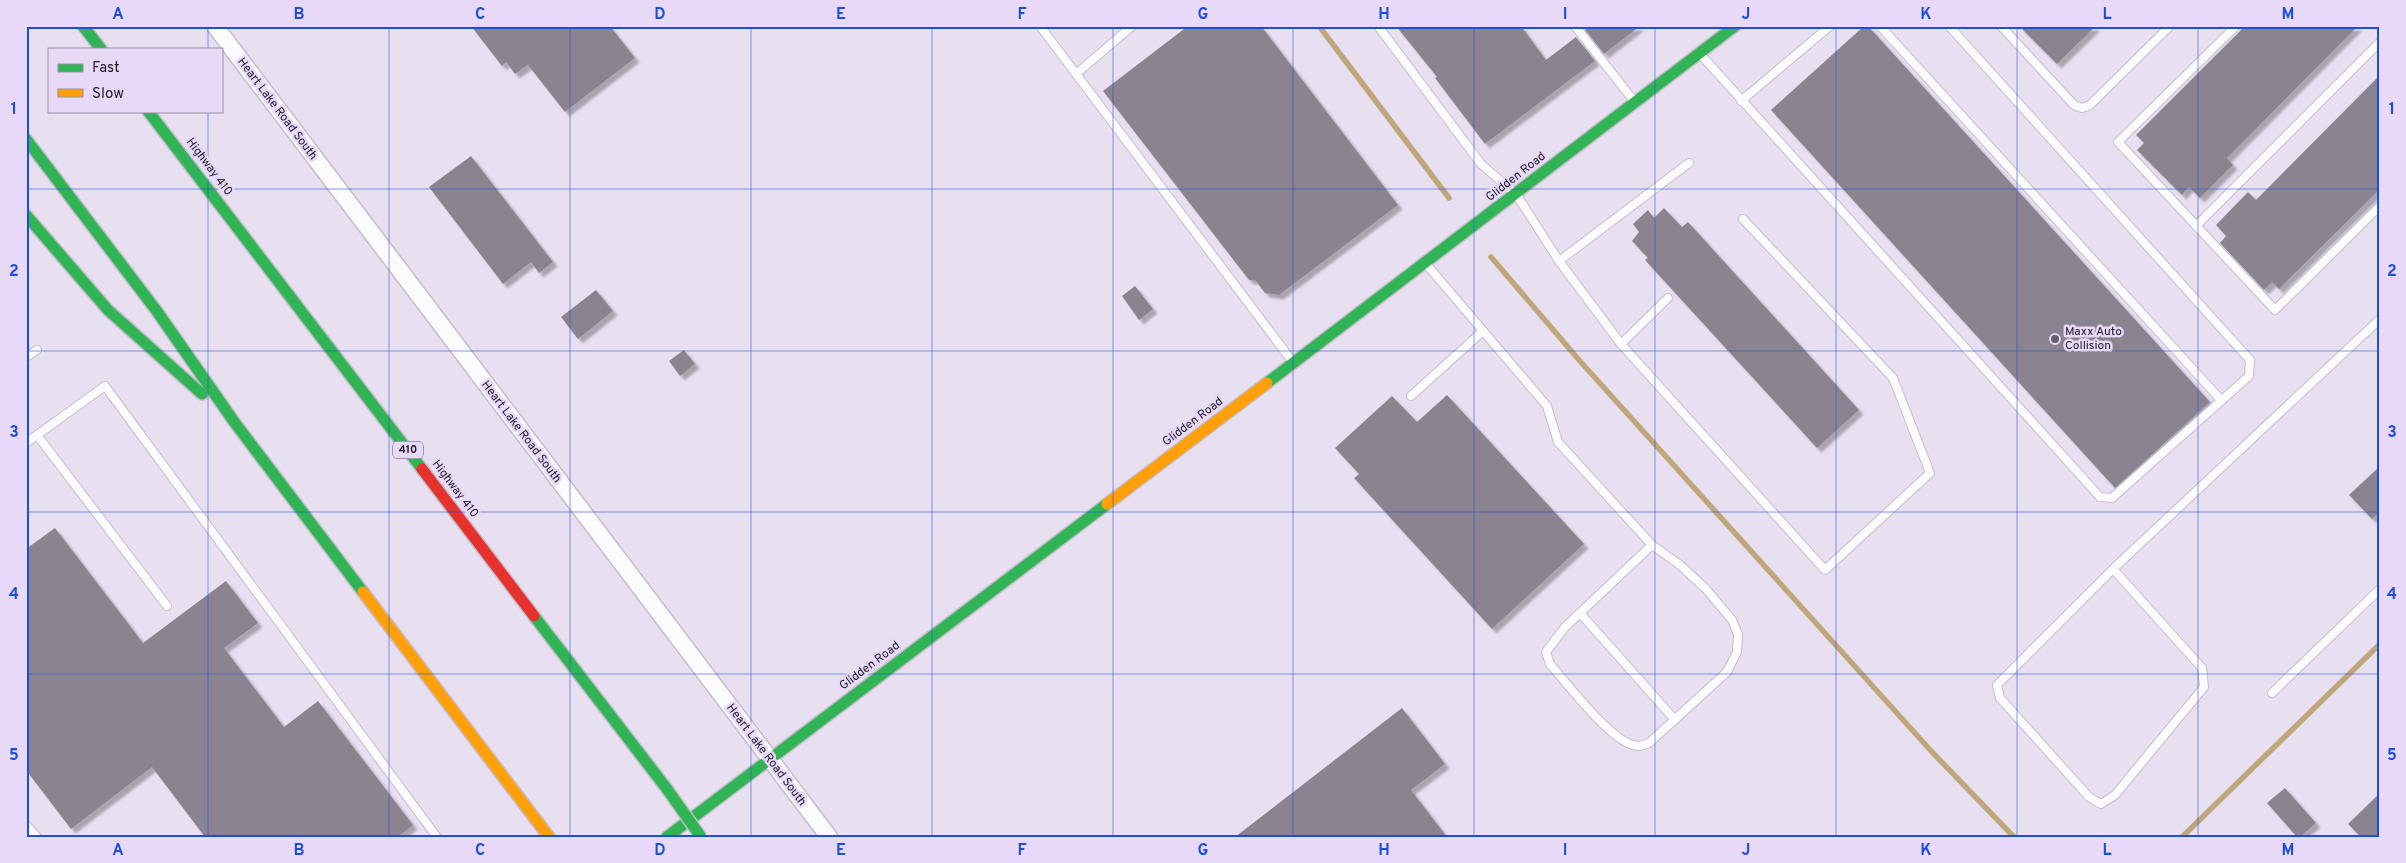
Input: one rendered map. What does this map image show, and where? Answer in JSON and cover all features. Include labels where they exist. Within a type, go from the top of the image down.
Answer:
[{"type":"main road","points":[[84,26],[100,48]]},
{"type":"main road","name":"Glidden Road","points":[[667,837],[1294,363],[1735,26]]},
{"type":"main road","name":"Highway 410","points":[[149,112],[667,789],[701,837]]},
{"type":"main road","points":[[26,139],[156,310],[235,423],[549,837]]},
{"type":"main road","points":[[26,215],[108,310],[235,423]]},
{"type":"street","name":"Heart Lake Road South","points":[[215,26],[829,837]]},
{"type":"lane","points":[[1040,26],[1294,363]]},
{"type":"lane","points":[[1076,74],[1132,26]]},
{"type":"lane","points":[[1378,26],[1481,164],[1516,194],[1559,261],[1621,344],[1825,570],[1930,473],[1893,378],[1743,219]]},
{"type":"lane","points":[[1576,26],[1635,103]]},
{"type":"lane","points":[[1741,102],[1830,26]]},
{"type":"lane","points":[[1880,26],[2221,400]]},
{"type":"lane","points":[[1700,53],[1741,102],[2100,497],[2112,498],[2249,376],[2250,360],[1949,26]]},
{"type":"lane","points":[[2001,26],[2074,104],[2082,108],[2090,105],[2170,26]]},
{"type":"lane","points":[[2236,26],[2118,142],[2275,310],[2380,206]]},
{"type":"lane","points":[[2196,226],[2380,42]]},
{"type":"lane","points":[[1559,261],[1689,163]]},
{"type":"lane","points":[[1425,263],[1547,406],[1558,442],[1652,545],[1706,589],[1732,620],[1738,634],[1737,652],[1727,672],[1650,744],[1638,746],[1624,742],[1604,725],[1550,664],[1546,652],[1552,642],[1580,613],[1652,545]]},
{"type":"lane","points":[[1621,344],[1668,298]]},
{"type":"lane","points":[[2113,569],[2202,668],[2204,687],[2115,795],[2101,804],[2089,797],[2000,698],[1997,685],[2113,569],[2380,319]]},
{"type":"lane","points":[[1411,396],[1483,331]]},
{"type":"lane","points":[[26,357],[37,350]]},
{"type":"lane","points":[[26,443],[105,386],[436,836]]},
{"type":"lane","points":[[37,435],[167,606]]},
{"type":"lane","points":[[2272,693],[2380,589]]},
{"type":"lane","points":[[1580,613],[1675,720]]},
{"type":"lane","points":[[26,825],[37,837]]},
{"type":"building","points":[[471,26],[610,26],[635,58],[565,112],[528,65],[515,74],[506,62],[502,66]]},
{"type":"building","points":[[1188,26],[1261,26],[1398,205],[1279,295],[1265,293],[1255,280],[1249,280],[1103,91]]},
{"type":"building","points":[[1396,26],[1521,26],[1546,60],[1576,37],[1595,61],[1485,144],[1435,78],[1437,77]]},
{"type":"building","points":[[1590,26],[1640,26],[1604,54],[1585,30]]},
{"type":"building","points":[[1864,26],[1868,26],[2210,402],[2115,488],[1771,110]]},
{"type":"building","points":[[2019,26],[2096,26],[2057,64]]},
{"type":"building","points":[[2245,26],[2358,26],[2227,158],[2233,165],[2200,198],[2189,187],[2182,195],[2137,150],[2144,143],[2136,135]]},
{"type":"building","points":[[2380,75],[2380,189],[2279,289],[2272,282],[2264,290],[2220,243],[2226,236],[2216,225],[2248,192],[2256,200]]},
{"type":"building","points":[[471,156],[553,262],[539,273],[531,262],[503,284],[429,187]]},
{"type":"building","points":[[1664,208],[1682,227],[1688,222],[1859,410],[1817,448],[1645,260],[1648,258],[1632,241],[1639,232],[1633,224],[1648,210],[1654,218]]},
{"type":"building","points":[[1135,286],[1153,309],[1139,320],[1122,296]]},
{"type":"building","points":[[596,290],[613,311],[578,339],[561,317]]},
{"type":"building","points":[[684,350],[695,364],[680,376],[669,361]]},
{"type":"building","points":[[1447,395],[1584,544],[1492,629],[1354,478],[1359,474],[1335,448],[1392,396],[1417,422]]},
{"type":"building","points":[[2380,466],[2380,512],[2372,519],[2349,495]]},
{"type":"building","points":[[55,528],[143,643],[226,581],[258,623],[224,648],[284,727],[318,701],[413,825],[398,837],[205,837],[152,767],[71,829],[26,770],[26,549]]},
{"type":"building","points":[[1402,708],[1445,764],[1411,790],[1447,837],[1235,837]]},
{"type":"building","points":[[2285,788],[2316,823],[2300,837],[2297,837],[2267,803]]},
{"type":"building","points":[[2380,793],[2380,837],[2361,837],[2348,824]]},
{"type":"waterway","points":[[1319,26],[1449,198]]},
{"type":"waterway","points":[[1491,257],[1579,360],[1932,752],[2014,837]]},
{"type":"waterway","points":[[2182,837],[2380,644]]},
{"type":"traffic: fast","points":[[83,26],[100,48]]},
{"type":"traffic: fast","points":[[1267,383],[1735,26]]},
{"type":"traffic: fast","points":[[149,112],[422,469]]},
{"type":"traffic: fast","points":[[26,139],[156,310],[235,423],[363,592]]},
{"type":"traffic: fast","points":[[26,215],[108,310],[202,394]]},
{"type":"traffic: fast","points":[[667,837],[1107,504]]},
{"type":"traffic: fast","points":[[534,616],[667,789]]},
{"type":"traffic: fast","points":[[667,789],[701,837]]},
{"type":"traffic: slow","points":[[1107,504],[1267,383]]},
{"type":"traffic: slow","points":[[363,592],[549,837]]},
{"type":"traffic: jam","points":[[422,469],[534,616]]},
{"type":"place","name":"Maxx Auto Collision","points":[[2055,339]]}]
